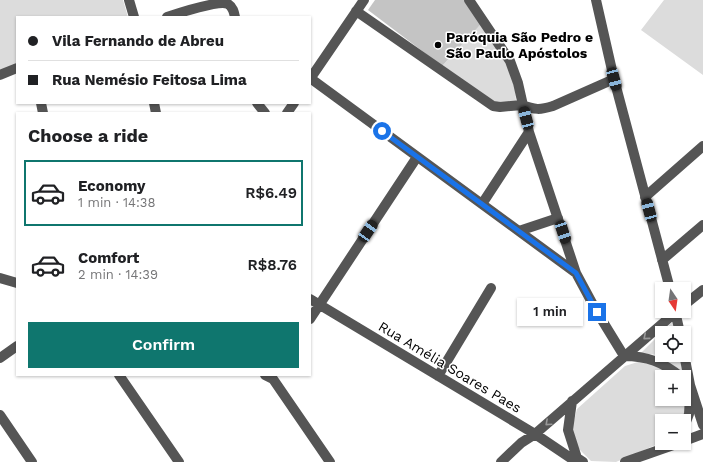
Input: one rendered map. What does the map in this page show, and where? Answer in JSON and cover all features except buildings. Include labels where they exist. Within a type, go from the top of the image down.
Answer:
[{"type":"street","points":[[129,0],[134,16]]},
{"type":"street","points":[[311,78],[364,0]]},
{"type":"street","points":[[470,0],[510,61],[518,83],[529,132],[576,273],[597,312],[624,356]]},
{"type":"street","points":[[596,0],[614,79],[668,282]]},
{"type":"street","points":[[170,16],[219,2],[228,4],[233,8],[235,16]]},
{"type":"street","points":[[356,11],[491,104],[500,107],[522,105],[531,109],[554,106],[614,79]]},
{"type":"street","points":[[0,75],[16,68]]},
{"type":"street","points":[[311,80],[576,273]]},
{"type":"street","points":[[258,104],[264,112]]},
{"type":"street","points":[[482,204],[529,132]]},
{"type":"street","points":[[645,197],[703,146]]},
{"type":"street","points":[[311,318],[417,157]]},
{"type":"street","points":[[519,231],[558,218]]},
{"type":"street","points":[[662,260],[703,225]]},
{"type":"street","points":[[0,278],[16,283]]},
{"type":"street","points":[[438,376],[491,288]]},
{"type":"street","points":[[691,299],[702,290]]},
{"type":"street","name":"Rua Amélia Soares Paes","points":[[311,300],[535,434],[577,461]]},
{"type":"street","points":[[502,462],[521,443],[535,434],[668,318]]},
{"type":"street","points":[[0,358],[16,347]]},
{"type":"street","points":[[624,356],[639,356],[652,359],[672,370]]},
{"type":"street","points":[[120,376],[179,462]]},
{"type":"street","points":[[271,376],[330,462]]},
{"type":"street","points":[[691,394],[703,425]]},
{"type":"street","points":[[572,401],[568,430],[577,461]]},
{"type":"street","points":[[0,415],[32,462]]},
{"type":"street","points":[[691,438],[703,434]]},
{"type":"street","points":[[625,462],[656,450]]},
{"type":"shaded area","points":[[0,0],[123,0],[128,16],[16,16],[16,66],[0,72]]},
{"type":"shaded area","points":[[664,0],[703,0],[703,75],[641,30]]},
{"type":"shaded area","points":[[482,23],[508,64],[515,85],[516,102],[497,105],[442,66]]},
{"type":"shaded area","points":[[673,321],[674,326],[668,326]]},
{"type":"shaded area","points":[[655,339],[655,355],[641,353]]},
{"type":"shaded area","points":[[641,361],[665,369],[666,370],[655,370],[655,406],[685,406],[684,414],[655,414],[655,445],[616,462],[591,461],[575,445],[572,428],[577,409],[625,366]]},
{"type":"shaded area","points":[[667,362],[682,362],[684,370],[679,370]]},
{"type":"place","name":"Paróquia São Pedro e São Paulo Apóstolos","points":[[438,45]]},
{"type":"route","points":[[382,131],[576,273],[597,312]]}]
